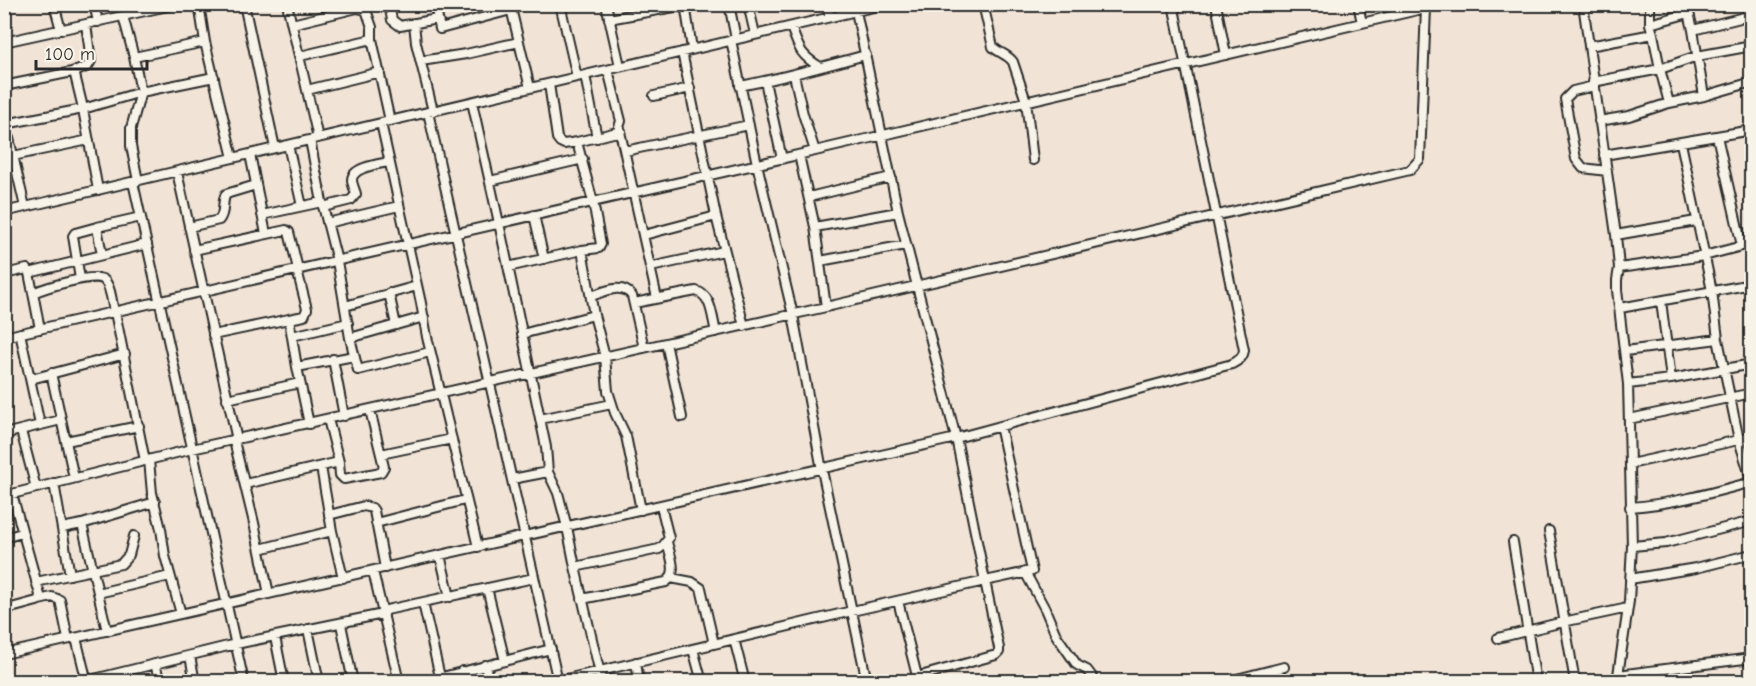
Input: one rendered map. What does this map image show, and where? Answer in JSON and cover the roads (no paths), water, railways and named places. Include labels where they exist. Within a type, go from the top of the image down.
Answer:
[{"type":"street","points":[[54,4],[61,30]]},
{"type":"street","points":[[94,4],[98,22]]},
{"type":"street","points":[[4,42],[177,4]]},
{"type":"street","points":[[199,4],[205,42],[233,158]]},
{"type":"street","points":[[244,4],[275,148]]},
{"type":"street","points":[[287,4],[307,90],[323,205],[337,261],[350,338],[358,370],[430,352]]},
{"type":"street","points":[[389,4],[392,20],[400,26],[437,19]]},
{"type":"street","points":[[435,4],[439,28],[510,7],[530,88]]},
{"type":"street","points":[[560,4],[576,77]]},
{"type":"street","points":[[606,4],[620,66]]},
{"type":"street","points":[[729,4],[740,86],[793,315],[822,470],[867,681]]},
{"type":"street","points":[[748,4],[755,34]]},
{"type":"street","points":[[827,4],[830,17]]},
{"type":"street","points":[[4,212],[885,4]]},
{"type":"street","points":[[983,4],[993,47],[1011,58],[1026,102],[1033,160]]},
{"type":"street","points":[[4,654],[822,470],[956,438],[1232,364],[1242,358],[1245,350],[1173,4]]},
{"type":"street","points":[[1216,4],[1226,55]]},
{"type":"street","points":[[1358,4],[1362,23]]},
{"type":"street","points":[[1583,4],[1616,235],[1619,268],[1617,280],[1628,384],[1632,546],[1628,608],[1618,678],[1752,658]]},
{"type":"street","points":[[1650,4],[1650,24],[1669,103]]},
{"type":"street","points":[[609,19],[685,5],[692,49]]},
{"type":"street","points":[[4,337],[782,159],[1427,6],[1420,159],[1410,170],[793,315],[192,449],[8,495],[22,533],[40,595],[39,600]]},
{"type":"street","points":[[292,24],[362,8],[366,10],[372,27],[372,39],[390,121]]},
{"type":"street","points":[[1650,24],[1688,9],[1704,96]]},
{"type":"street","points":[[856,11],[898,212],[956,438],[999,652],[996,655],[917,679],[898,601]]},
{"type":"street","points":[[1693,30],[1752,15]]},
{"type":"street","points":[[123,16],[141,92],[131,129],[131,146],[141,217],[244,681]]},
{"type":"street","points":[[414,23],[456,233],[558,681],[1032,571],[1000,426]]},
{"type":"street","points":[[4,86],[88,66],[91,61],[86,24]]},
{"type":"street","points":[[791,27],[802,54],[820,67]]},
{"type":"street","points":[[1589,46],[1653,34]]},
{"type":"street","points":[[300,56],[372,39]]},
{"type":"street","points":[[134,57],[205,42]]},
{"type":"street","points":[[422,61],[519,42]]},
{"type":"street","points":[[1606,171],[1583,168],[1576,159],[1565,99],[1573,91],[1660,69],[1697,56],[1752,46]]},
{"type":"street","points":[[682,52],[716,216],[744,326]]},
{"type":"street","points":[[740,86],[794,75],[866,55]]},
{"type":"street","points":[[608,70],[621,121],[619,127],[657,298]]},
{"type":"street","points":[[74,71],[98,190]]},
{"type":"street","points":[[307,90],[380,72]]},
{"type":"street","points":[[585,75],[597,138]]},
{"type":"street","points":[[794,75],[815,151]]},
{"type":"street","points":[[25,207],[5,122],[83,108],[141,92],[214,77]]},
{"type":"street","points":[[765,81],[782,159]]},
{"type":"street","points":[[1599,121],[1629,116],[1669,103],[1752,82]]},
{"type":"street","points":[[549,84],[557,138],[560,142],[564,144],[577,142],[621,132]]},
{"type":"street","points":[[654,96],[690,88]]},
{"type":"street","points":[[472,102],[546,447],[548,472],[558,493],[567,527],[602,681]]},
{"type":"street","points":[[381,123],[430,352],[478,547]]},
{"type":"street","points":[[625,151],[749,125]]},
{"type":"street","points":[[1604,155],[1752,130]]},
{"type":"street","points":[[1717,136],[1742,246]]},
{"type":"street","points":[[13,156],[88,140]]},
{"type":"street","points":[[508,267],[599,248],[601,244],[593,202],[577,142]]},
{"type":"street","points":[[1630,507],[1656,505],[1752,482],[1739,440],[1718,339],[1712,291],[1681,143]]},
{"type":"street","points":[[288,145],[302,206]]},
{"type":"street","points":[[250,154],[266,234]]},
{"type":"street","points":[[799,155],[815,227],[826,307]]},
{"type":"street","points":[[490,181],[583,159]]},
{"type":"street","points":[[262,215],[302,206],[351,200],[356,194],[352,179],[354,173],[390,162]]},
{"type":"street","points":[[177,172],[268,594]]},
{"type":"street","points":[[809,197],[891,177]]},
{"type":"street","points":[[189,227],[219,220],[223,215],[226,194],[256,185]]},
{"type":"street","points":[[327,224],[399,206]]},
{"type":"street","points":[[815,227],[898,212]]},
{"type":"street","points":[[534,215],[544,259]]},
{"type":"street","points":[[644,234],[716,216]]},
{"type":"street","points":[[80,279],[73,237],[75,233],[141,217]]},
{"type":"street","points":[[1616,235],[1696,221]]},
{"type":"street","points":[[98,227],[102,255]]},
{"type":"street","points":[[194,250],[283,230],[289,232],[307,309],[304,316],[213,335]]},
{"type":"street","points":[[28,273],[147,244]]},
{"type":"street","points":[[1619,268],[1704,256],[1752,244]]},
{"type":"street","points":[[820,261],[906,245]]},
{"type":"street","points":[[582,250],[594,315],[605,357],[608,391],[626,436],[641,510]]},
{"type":"street","points":[[651,267],[724,251]]},
{"type":"street","points":[[5,274],[27,269],[40,329]]},
{"type":"street","points":[[33,293],[80,279],[100,278],[109,288],[125,354],[170,576],[181,614]]},
{"type":"street","points":[[1620,308],[1750,284],[1752,301]]},
{"type":"street","points":[[345,306],[417,286]]},
{"type":"street","points":[[591,296],[619,288],[629,291],[644,348]]},
{"type":"street","points":[[634,303],[700,292],[708,300],[716,332]]},
{"type":"street","points":[[389,293],[396,325]]},
{"type":"street","points":[[1661,301],[1671,379]]},
{"type":"street","points":[[522,334],[594,315]]},
{"type":"street","points":[[350,338],[424,317]]},
{"type":"street","points":[[289,319],[309,424]]},
{"type":"street","points":[[292,336],[348,323]]},
{"type":"street","points":[[20,333],[40,425]]},
{"type":"street","points":[[1625,351],[1718,339]]},
{"type":"street","points":[[666,343],[682,417]]},
{"type":"street","points":[[29,374],[35,378],[125,354]]},
{"type":"street","points":[[297,367],[354,356]]},
{"type":"street","points":[[333,359],[344,416]]},
{"type":"street","points":[[1628,384],[1671,379],[1752,364]]},
{"type":"street","points":[[51,373],[74,478]]},
{"type":"street","points":[[227,399],[300,383]]},
{"type":"street","points":[[1629,419],[1752,393]]},
{"type":"street","points":[[540,419],[612,404]]},
{"type":"street","points":[[328,419],[340,475],[345,479],[381,472],[384,466],[370,410]]},
{"type":"street","points":[[4,434],[61,420]]},
{"type":"street","points":[[66,441],[139,426]]},
{"type":"street","points":[[21,431],[36,488]]},
{"type":"street","points":[[1630,464],[1752,437]]},
{"type":"street","points":[[381,454],[452,439]]},
{"type":"street","points":[[245,484],[339,462]]},
{"type":"street","points":[[321,467],[343,578]]},
{"type":"street","points":[[512,479],[548,472]]},
{"type":"street","points":[[54,483],[70,575]]},
{"type":"street","points":[[376,523],[465,500]]},
{"type":"street","points":[[62,528],[155,502]]},
{"type":"street","points":[[329,515],[369,506],[374,511],[385,568]]},
{"type":"street","points":[[582,599],[666,582],[671,578],[673,573],[667,542],[669,538],[661,506]]},
{"type":"street","points":[[1632,546],[1666,543],[1752,521]]},
{"type":"street","points":[[82,524],[107,631]]},
{"type":"street","points":[[260,549],[332,531]]},
{"type":"street","points":[[1549,531],[1575,681]]},
{"type":"street","points":[[4,538],[22,533]]},
{"type":"street","points":[[36,582],[121,564],[129,555],[134,536]]},
{"type":"street","points":[[575,567],[659,549],[667,542]]},
{"type":"street","points":[[1513,542],[1536,681]]},
{"type":"street","points":[[1630,579],[1696,568],[1752,554]]},
{"type":"street","points":[[440,555],[450,597]]},
{"type":"street","points":[[373,571],[399,681]]},
{"type":"street","points":[[1025,573],[1056,635],[1077,665],[1087,670],[1096,681]]},
{"type":"street","points":[[98,593],[170,576]]},
{"type":"street","points":[[4,610],[52,597],[60,600],[85,681],[236,644],[340,624],[534,578]]},
{"type":"street","points":[[671,578],[692,582],[701,588],[714,644]]},
{"type":"street","points":[[487,588],[505,661]]},
{"type":"street","points":[[423,603],[440,677]]},
{"type":"street","points":[[1498,638],[1628,608]]},
{"type":"street","points":[[340,624],[353,681]]},
{"type":"street","points":[[308,629],[320,681]]},
{"type":"street","points":[[275,637],[284,681]]},
{"type":"street","points":[[734,639],[745,681]]},
{"type":"street","points":[[693,648],[702,681]]},
{"type":"street","points":[[423,681],[550,650]]},
{"type":"street","points":[[190,656],[195,681]]},
{"type":"street","points":[[636,662],[639,681]]},
{"type":"street","points":[[155,664],[160,681]]},
{"type":"street","points":[[485,665],[489,681]]},
{"type":"street","points":[[1225,681],[1284,667]]},
{"type":"street","points":[[131,671],[133,681]]},
{"type":"street","points":[[462,671],[463,681]]}]
